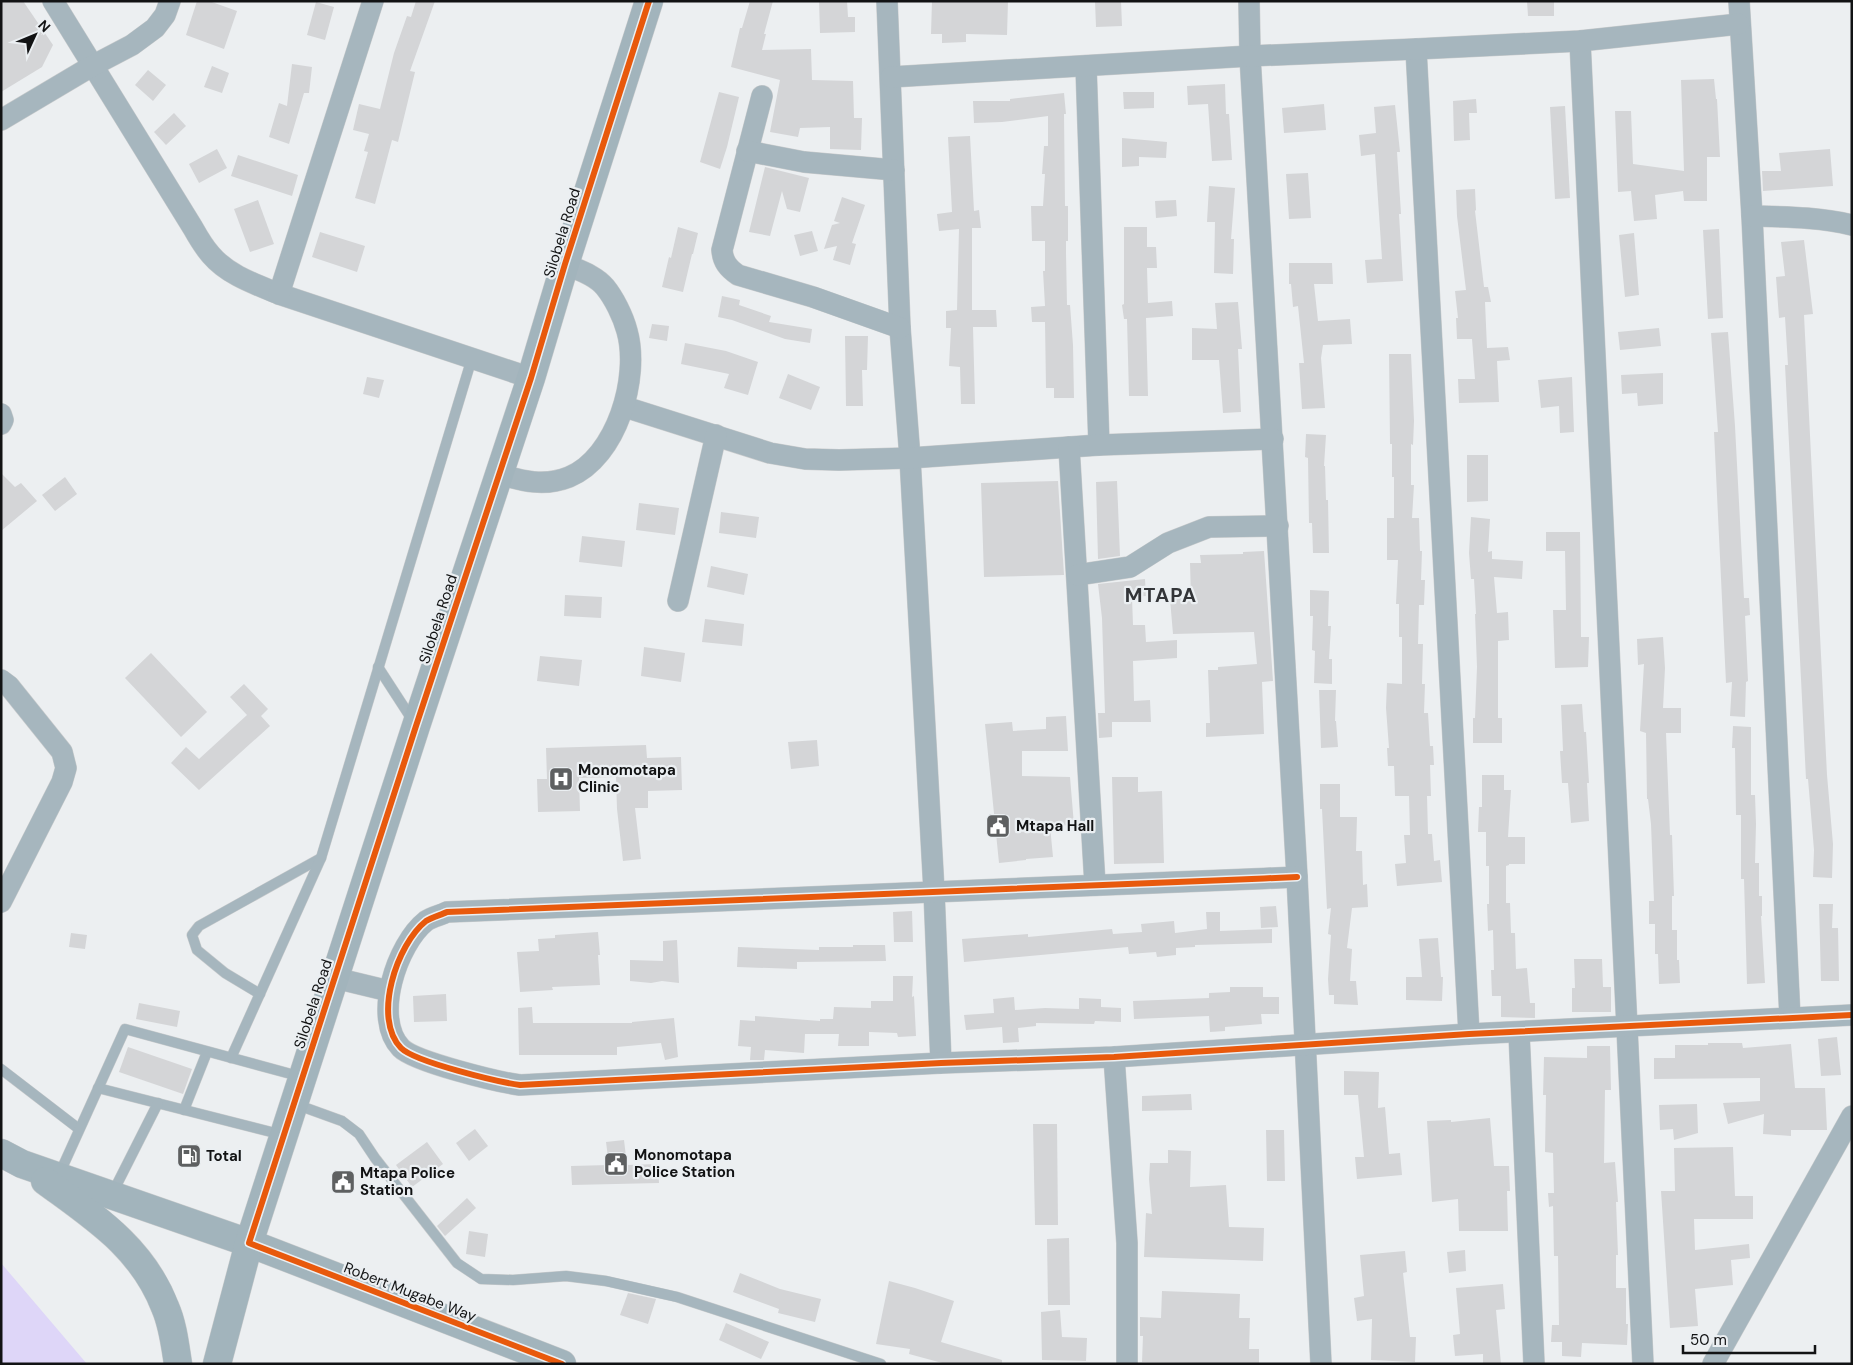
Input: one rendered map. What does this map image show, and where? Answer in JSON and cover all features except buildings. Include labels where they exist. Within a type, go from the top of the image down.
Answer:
[{"type":"street","points":[[53,1],[211,255],[240,278],[279,294],[531,378]]},
{"type":"street","points":[[1,120],[92,66],[132,45],[155,28],[165,15],[170,1]]},
{"type":"street","points":[[279,294],[373,1]]},
{"type":"street","name":"Silobela Road","points":[[217,1364],[249,1243],[531,378],[648,1]]},
{"type":"street","points":[[887,1],[900,328],[910,458],[934,891],[941,1063]]},
{"type":"street","points":[[1249,1],[1250,56],[1298,877],[1321,1364]]},
{"type":"street","points":[[1739,1],[1752,216],[1790,1018]]},
{"type":"street","points":[[891,76],[1250,56],[1416,50],[1580,41],[1739,24]]},
{"type":"street","points":[[1580,41],[1643,1364]]},
{"type":"street","points":[[1416,50],[1469,1034]]},
{"type":"street","points":[[1086,66],[1099,445]]},
{"type":"street","points":[[762,96],[722,250],[723,259],[729,269],[738,275],[813,297],[900,328]]},
{"type":"street","points":[[747,151],[804,162],[894,170]]},
{"type":"street","points":[[1752,216],[1803,217],[1852,225]]},
{"type":"street","points":[[499,474],[524,482],[548,482],[569,477],[584,469],[600,454],[614,432],[624,407],[631,360],[627,331],[618,308],[604,286],[586,272],[565,264]]},
{"type":"street","points":[[624,407],[770,453],[805,459],[910,458],[1099,445],[1273,438]]},
{"type":"street","points":[[1,414],[3,420],[1,424]]},
{"type":"street","points":[[678,601],[716,435]]},
{"type":"street","points":[[1069,447],[1096,886]]},
{"type":"street","points":[[1077,575],[1130,567],[1168,543],[1209,526],[1278,526]]},
{"type":"street","points":[[1,680],[9,686],[62,752],[66,768],[62,782],[1,902]]},
{"type":"street","points":[[1298,877],[447,912],[427,920],[411,938],[399,963],[389,992],[388,1013],[391,1035],[402,1049],[421,1058],[495,1082],[520,1085],[941,1063],[1114,1057],[1469,1034],[1852,1015]]},
{"type":"street","points":[[334,978],[389,992]]},
{"type":"street","points":[[1519,1033],[1534,1364]]},
{"type":"street","points":[[1114,1057],[1127,1242],[1127,1364]]},
{"type":"street","points":[[1714,1364],[1852,1116]]},
{"type":"street","points":[[12,1159],[100,1222],[124,1242],[155,1284],[166,1308],[174,1338],[178,1364]]},
{"type":"street","name":"Robert Mugabe Way","points":[[12,1159],[249,1243],[562,1364]]},
{"type":"lane","points":[[231,1058],[321,858],[472,358]]},
{"type":"lane","points":[[378,667],[416,726]]},
{"type":"lane","points":[[260,994],[225,973],[198,950],[192,935],[198,926],[321,858]]},
{"type":"lane","points":[[58,1176],[125,1029],[302,1078]]},
{"type":"lane","points":[[184,1110],[208,1052]]},
{"type":"lane","points":[[1,1069],[79,1129]]},
{"type":"lane","points":[[98,1088],[284,1135]]},
{"type":"lane","points":[[111,1195],[158,1103]]},
{"type":"lane","points":[[294,1103],[342,1121],[359,1134],[375,1158],[457,1263],[481,1278],[513,1280],[566,1276],[606,1281],[677,1296],[881,1364]]},
{"type":"shaded area","points":[[1,1263],[87,1364],[1,1364]]},
{"type":"cycle path","points":[[562,1364],[249,1243],[531,378],[565,264],[649,1]]},
{"type":"cycle path","points":[[1297,877],[447,912],[426,921],[415,932],[406,946],[392,982],[389,1019],[393,1035],[401,1048],[409,1053],[458,1071],[520,1085],[941,1063],[1114,1057],[1469,1034],[1852,1015]]},
{"type":"place","name":"Monomotapa Clinic","points":[[561,779]]},
{"type":"place","name":"Mtapa Hall","points":[[998,826]]},
{"type":"place","name":"Total","points":[[189,1156]]},
{"type":"place","name":"Monomotapa Police Station","points":[[616,1164]]},
{"type":"place","name":"Mtapa Police Station","points":[[343,1182]]},
{"type":"district","name":"MTAPA","points":[[1161,595]]}]
